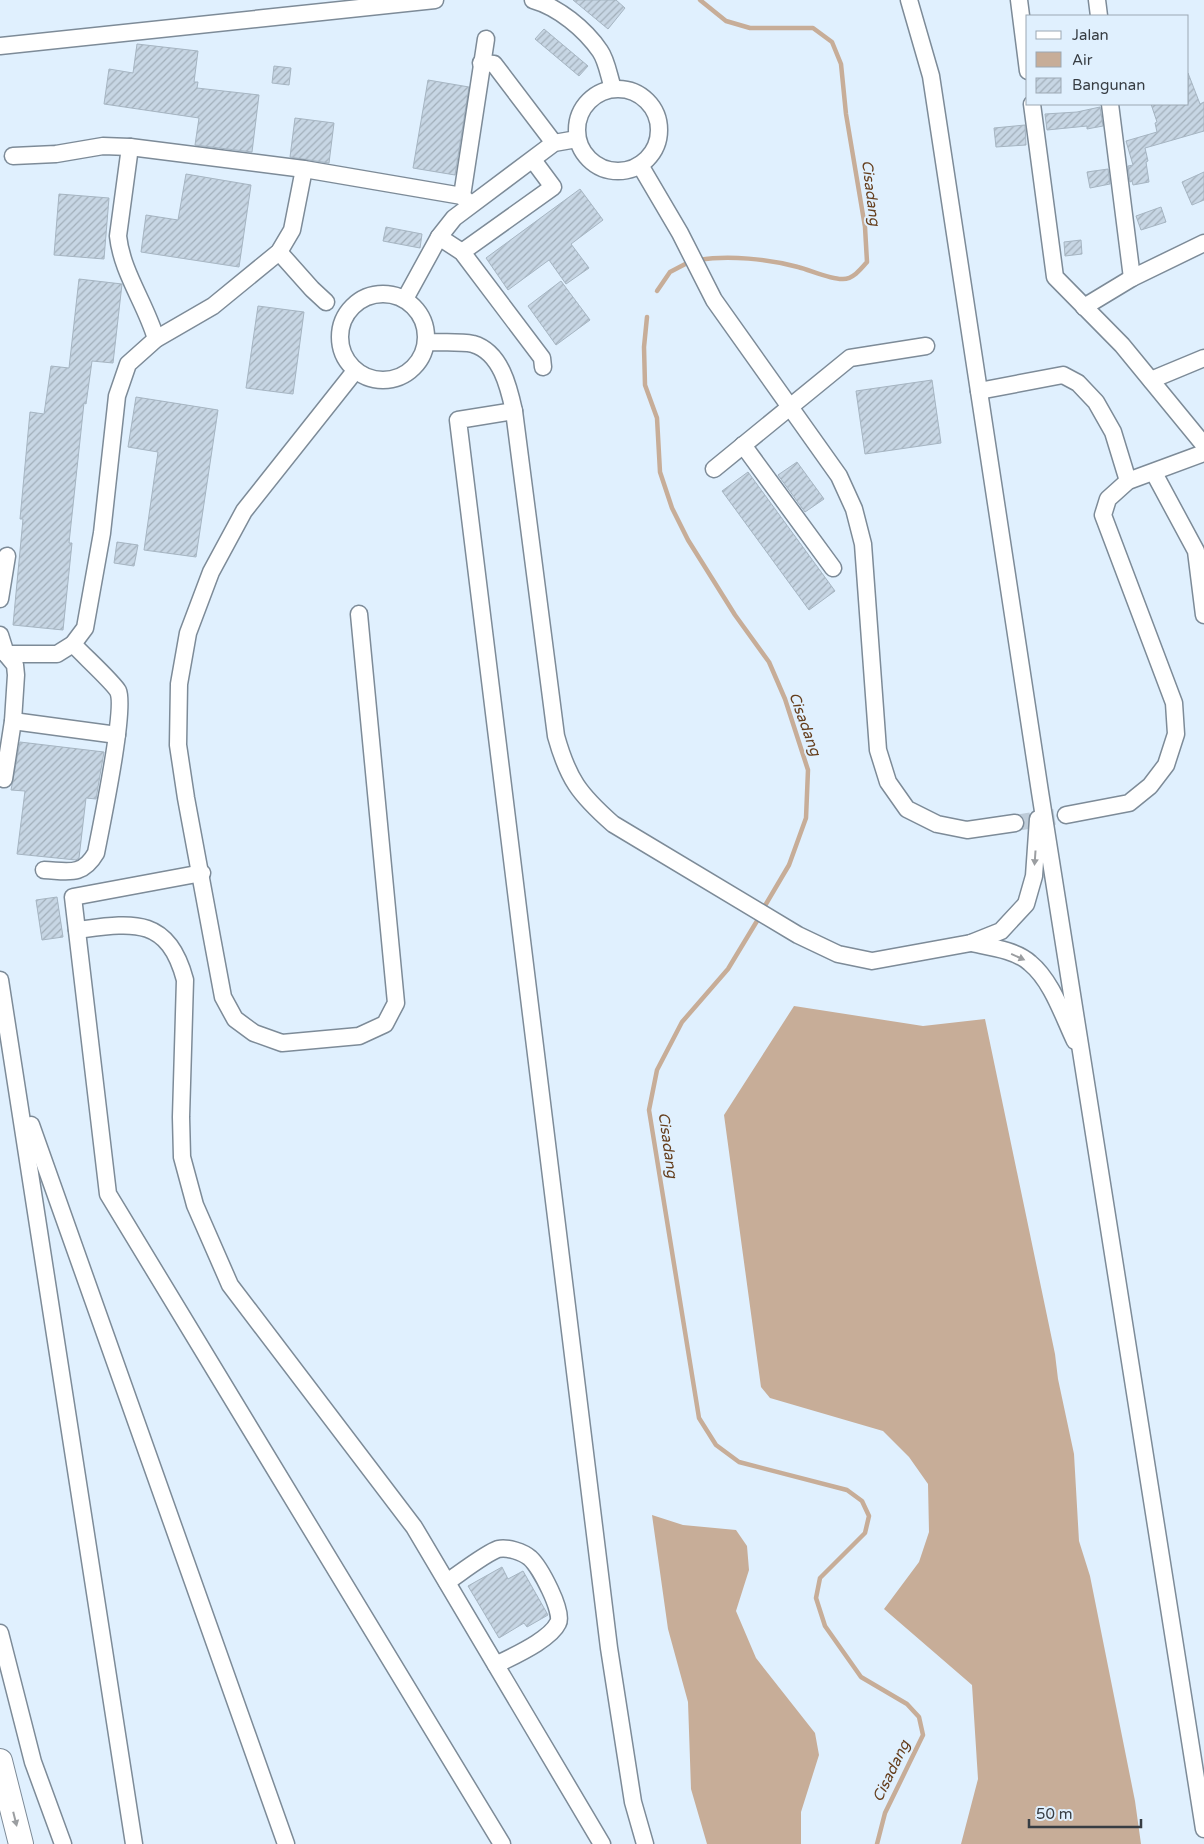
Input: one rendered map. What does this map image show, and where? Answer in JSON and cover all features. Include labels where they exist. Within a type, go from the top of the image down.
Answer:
[{"type":"highway","points":[[0,1761],[21,1844]]},
{"type":"street","points":[[0,46],[435,0]]},
{"type":"street","points":[[533,0],[545,3],[580,28],[602,52],[613,88]]},
{"type":"street","points":[[909,0],[931,76],[1040,792],[1204,1829]]},
{"type":"street","points":[[1019,0],[1026,56]]},
{"type":"street","points":[[1097,0],[1099,15]]},
{"type":"street","points":[[466,201],[481,62],[486,39]]},
{"type":"street","points":[[481,62],[494,64],[554,144]]},
{"type":"street","points":[[613,88],[635,92],[652,106],[659,127],[655,148],[640,165],[621,171],[602,168],[586,156],[577,139],[578,116],[592,97],[613,88]]},
{"type":"street","points":[[1032,105],[1055,277],[1122,345],[1204,445]]},
{"type":"street","points":[[1110,105],[1132,278]]},
{"type":"street","points":[[405,299],[439,237],[466,201],[533,160],[554,144],[577,139]]},
{"type":"street","points":[[13,156],[56,154],[103,146],[130,147],[304,169],[466,201]]},
{"type":"street","points":[[130,147],[118,236],[120,251],[149,315],[156,339]]},
{"type":"street","points":[[462,252],[553,187],[533,160]]},
{"type":"street","points":[[640,165],[680,234],[714,300],[839,476],[854,510],[863,544],[878,750],[888,782],[907,809],[937,824],[967,830],[1015,823]]},
{"type":"street","points":[[6,654],[57,654],[73,644],[85,628],[102,533],[117,396],[128,364],[156,339],[213,306],[279,252],[292,230],[304,169]]},
{"type":"street","points":[[439,237],[462,252],[542,358],[543,367]]},
{"type":"street","points":[[1084,307],[1132,278],[1204,243]]},
{"type":"street","points":[[279,252],[326,302]]},
{"type":"street","points":[[384,294],[405,299],[422,317],[427,342],[419,363],[401,377],[377,381],[355,371],[343,354],[340,333],[347,313],[363,299],[384,294]]},
{"type":"street","points":[[427,342],[474,344],[492,357],[507,379],[514,411],[556,736],[564,766],[586,800],[613,824],[798,935],[838,954],[872,961],[971,943],[1001,931],[1026,904],[1034,876],[1040,792]]},
{"type":"street","points":[[714,468],[790,409],[850,358],[926,346]]},
{"type":"street","points":[[1151,380],[1204,358]]},
{"type":"street","points":[[355,371],[244,511],[211,572],[188,633],[179,684],[178,746],[223,997],[236,1019],[254,1033],[282,1043],[359,1036],[385,1024],[396,1003],[359,614]]},
{"type":"street","points":[[979,391],[1062,376],[1078,383],[1096,402],[1113,432],[1128,481]]},
{"type":"street","points":[[514,411],[458,420],[609,1648],[633,1802],[645,1844]]},
{"type":"street","points":[[743,445],[833,568]]},
{"type":"street","points":[[1066,816],[1129,804],[1150,786],[1166,765],[1176,734],[1174,703],[1103,515],[1108,499],[1128,481],[1204,453]]},
{"type":"street","points":[[1157,471],[1196,551],[1204,615]]},
{"type":"street","points":[[0,599],[7,556]]},
{"type":"street","points":[[0,635],[6,654],[15,665],[13,721],[4,779]]},
{"type":"street","points":[[44,870],[77,872],[90,863],[96,853],[117,735],[120,701],[117,690],[73,644]]},
{"type":"street","points":[[13,721],[117,735]]},
{"type":"street","points":[[202,873],[73,897],[108,1194],[502,1844]]},
{"type":"street","points":[[77,930],[123,924],[148,928],[166,941],[180,960],[185,980],[181,1117],[182,1157],[195,1205],[230,1285],[414,1527],[602,1844]]},
{"type":"street","points":[[971,943],[1003,950],[1030,962],[1047,984],[1083,1056]]},
{"type":"street","points":[[0,980],[134,1844]]},
{"type":"street","points":[[17,1087],[286,1844]]},
{"type":"street","points":[[446,1582],[499,1549],[516,1550],[530,1558],[543,1576],[559,1611],[560,1622],[551,1633],[496,1665]]},
{"type":"street","points":[[0,1633],[33,1762],[63,1844]]},
{"type":"water","points":[[794,1006],[923,1026],[985,1019],[1074,1454],[1079,1541],[1090,1576],[1135,1801],[1141,1844],[961,1844],[978,1779],[972,1685],[884,1609],[919,1562],[929,1532],[928,1484],[909,1457],[883,1431],[770,1398],[761,1387],[724,1115]]},
{"type":"water","points":[[652,1515],[683,1525],[736,1530],[747,1546],[749,1570],[736,1611],[756,1658],[815,1733],[819,1755],[801,1812],[801,1844],[707,1844],[691,1789],[688,1702],[668,1629]]},
{"type":"building","points":[[573,0],[616,0],[625,8],[608,29]]},
{"type":"building","points":[[544,29],[588,66],[579,76],[535,39]]},
{"type":"building","points":[[137,44],[198,51],[194,82],[198,82],[197,88],[259,95],[252,152],[195,145],[199,118],[104,104],[109,69],[133,73]]},
{"type":"building","points":[[274,66],[291,68],[289,85],[272,83]]},
{"type":"building","points":[[1189,76],[1200,104],[1204,102],[1204,131],[1145,148],[1149,182],[1133,185],[1132,181],[1130,182],[1128,166],[1133,165],[1126,141],[1157,132],[1155,123],[1157,122],[1151,105],[1189,105]]},
{"type":"building","points":[[428,80],[469,87],[455,175],[413,168]]},
{"type":"building","points":[[1100,107],[1103,126],[1087,129],[1087,126],[1047,130],[1045,114],[1077,112]]},
{"type":"building","points":[[295,118],[334,123],[329,163],[290,157]]},
{"type":"building","points":[[1025,125],[1026,145],[996,147],[994,128]]},
{"type":"building","points":[[1108,169],[1110,184],[1090,188],[1087,172]]},
{"type":"building","points":[[1204,172],[1204,200],[1192,205],[1182,182]]},
{"type":"building","points":[[186,174],[251,185],[239,267],[141,252],[146,215],[178,220]]},
{"type":"building","points":[[580,189],[603,220],[571,244],[589,268],[566,284],[549,260],[508,290],[486,258]]},
{"type":"building","points":[[59,194],[109,198],[104,259],[54,255]]},
{"type":"building","points":[[1161,207],[1166,222],[1141,230],[1136,216]]},
{"type":"building","points":[[386,227],[422,234],[420,248],[383,241]]},
{"type":"building","points":[[1081,240],[1082,254],[1065,256],[1064,242]]},
{"type":"building","points":[[79,279],[122,284],[113,363],[92,361],[86,404],[84,403],[69,543],[72,543],[63,630],[13,625],[23,519],[20,519],[30,412],[44,414],[51,366],[69,368]]},
{"type":"building","points":[[561,281],[590,320],[556,345],[528,306]]},
{"type":"building","points":[[258,306],[304,312],[293,394],[246,388]]},
{"type":"building","points":[[932,380],[941,443],[865,454],[856,391]]},
{"type":"building","points":[[136,397],[218,410],[196,557],[144,550],[158,452],[128,447]]},
{"type":"building","points":[[797,462],[824,499],[805,512],[778,475]]},
{"type":"building","points":[[748,472],[835,591],[809,610],[722,491]]},
{"type":"building","points":[[117,542],[138,545],[134,566],[114,563]]},
{"type":"building","points":[[20,742],[104,752],[96,799],[86,798],[79,858],[76,860],[17,854],[25,791],[11,790]]},
{"type":"building","points":[[57,897],[63,937],[42,940],[36,900]]},
{"type":"building","points":[[502,1567],[508,1579],[523,1571],[548,1615],[527,1627],[524,1623],[499,1638],[468,1586]]},
{"type":"waterway","name":"Cisadang","points":[[699,260],[723,258],[762,260],[787,264],[838,279],[847,279],[867,262],[865,227],[846,114],[841,64],[832,42],[813,28],[750,28],[726,21],[700,0]]},
{"type":"waterway","name":"Cisadang","points":[[657,291],[670,272],[691,261]]},
{"type":"waterway","name":"Cisadang","points":[[647,317],[644,347],[645,385],[657,418],[660,472],[672,508],[688,540],[735,615],[769,662],[785,699],[808,770],[806,818],[789,865],[763,909]]},
{"type":"waterway","name":"Cisadang","points":[[760,916],[728,969],[682,1022],[657,1070],[649,1110],[699,1418],[716,1445],[739,1462],[847,1490],[862,1501],[869,1516],[865,1533],[820,1578],[816,1598],[825,1626],[861,1677],[907,1704],[919,1717],[923,1735],[885,1813],[877,1844]]},
{"type":"tunnel","points":[[1015,823],[1066,815]]}]
